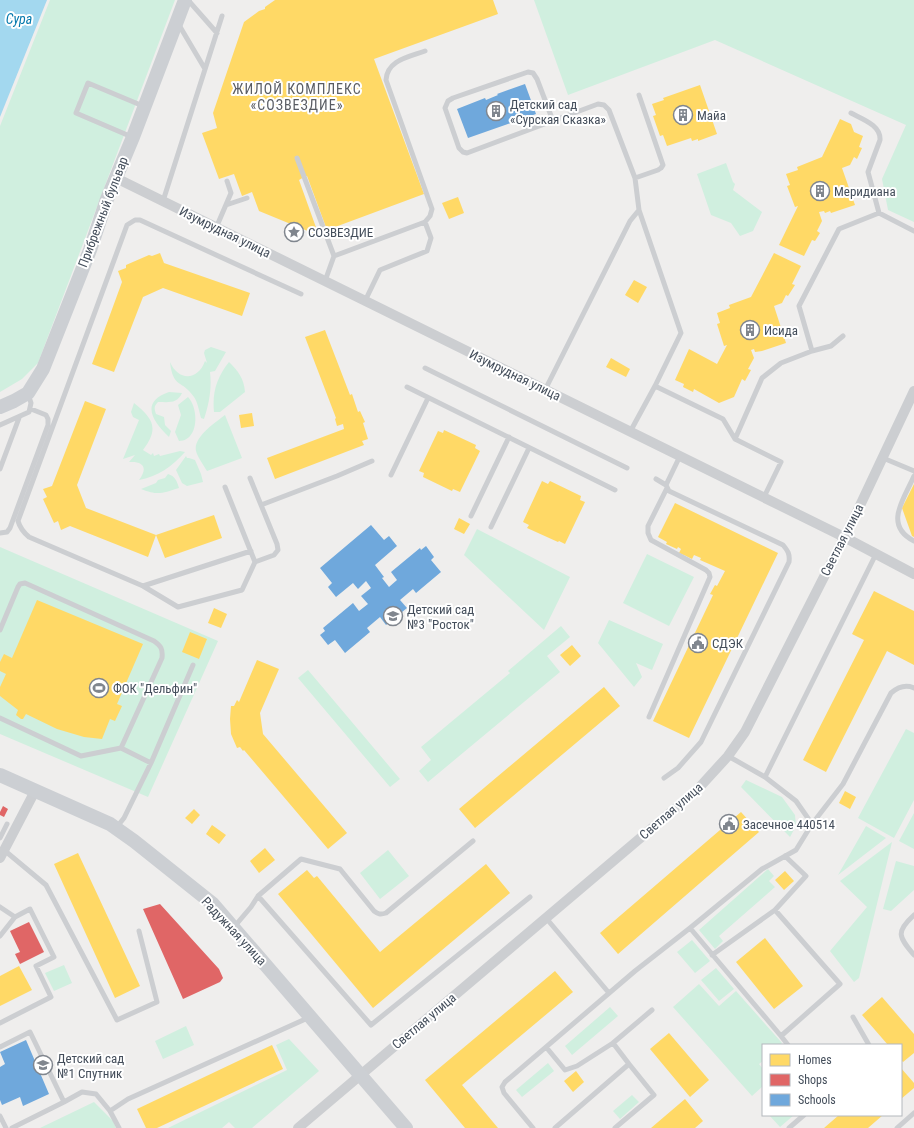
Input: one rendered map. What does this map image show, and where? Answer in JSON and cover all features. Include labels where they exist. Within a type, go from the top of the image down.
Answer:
[{"type":"main road","name":"Прибрежный бульвар","points":[[0,407],[28,393],[43,369],[90,250],[107,199],[133,137],[186,0]]},
{"type":"main road","name":"Радужная улица","points":[[0,775],[110,824],[213,904],[406,1128]]},
{"type":"street","name":"Изумрудная улица","points":[[116,178],[764,497],[914,574]]},
{"type":"street","name":"Светлая улица","points":[[298,1128],[697,790],[728,756],[745,732],[844,537],[914,391]]},
{"type":"street","points":[[1,852],[35,791]]},
{"type":"lane","points":[[186,0],[217,33]]},
{"type":"lane","points":[[163,202],[222,16]]},
{"type":"lane","points":[[177,22],[205,69]]},
{"type":"lane","points":[[334,256],[425,222],[430,216],[432,209],[386,80],[388,68],[392,64],[425,51]]},
{"type":"lane","points":[[553,121],[537,80],[533,73],[528,72],[448,100],[445,108],[459,148],[463,152],[467,153],[553,121],[598,104],[607,107],[635,178],[639,210],[681,333],[630,432]]},
{"type":"lane","points":[[133,137],[76,113],[88,83],[144,107]]},
{"type":"lane","points":[[635,178],[658,170],[663,165],[639,95]]},
{"type":"lane","points":[[851,113],[874,126],[879,131],[880,140],[868,172],[879,213],[914,231]]},
{"type":"lane","points":[[297,158],[334,256],[324,281]]},
{"type":"lane","points":[[216,228],[231,193],[227,181]]},
{"type":"lane","points":[[226,205],[247,198]]},
{"type":"lane","points":[[545,390],[630,220],[639,210]]},
{"type":"lane","points":[[812,351],[799,306],[839,229],[879,213]]},
{"type":"lane","points":[[250,478],[277,544],[278,550],[274,555],[255,562],[242,590],[178,607],[143,586],[29,537],[24,533],[18,521],[127,225],[135,220],[140,220],[301,294]]},
{"type":"lane","points":[[365,301],[380,270],[427,251],[431,238],[425,222]]},
{"type":"lane","points":[[735,439],[762,378],[781,363],[812,351],[831,346],[843,336]]},
{"type":"lane","points":[[425,368],[627,468]]},
{"type":"lane","points":[[655,386],[723,419],[735,439],[781,462],[764,497]]},
{"type":"lane","points":[[408,387],[615,490]]},
{"type":"lane","points":[[0,425],[26,414],[31,409],[28,393]]},
{"type":"lane","points":[[391,475],[428,398]]},
{"type":"lane","points":[[0,533],[7,532],[10,528],[48,425],[48,418],[46,415],[31,409]]},
{"type":"lane","points":[[0,469],[18,418]]},
{"type":"lane","points":[[471,516],[509,437]]},
{"type":"lane","points":[[491,527],[529,448]]},
{"type":"lane","points":[[649,717],[710,577],[706,570],[651,540],[649,537],[648,526],[680,456]]},
{"type":"lane","points":[[883,458],[914,471]]},
{"type":"lane","points":[[261,506],[372,461]]},
{"type":"lane","points":[[914,476],[897,515],[900,530],[905,536],[914,541]]},
{"type":"lane","points":[[656,479],[667,487],[672,493],[783,545],[788,551],[790,557],[789,562],[701,742],[678,768],[664,778]]},
{"type":"lane","points":[[225,487],[255,562]]},
{"type":"lane","points":[[143,586],[251,551]]},
{"type":"lane","points":[[765,777],[876,554]]},
{"type":"lane","points":[[0,630],[18,587],[20,584],[25,583],[154,641],[160,646],[163,651],[162,658],[121,748]]},
{"type":"lane","points":[[116,829],[124,818],[151,764],[193,665]]},
{"type":"lane","points":[[533,1128],[504,1093],[502,1087],[505,1082],[635,971],[762,869],[796,850],[812,824],[843,784],[891,693],[902,686],[914,688]]},
{"type":"lane","points":[[0,718],[81,756],[121,748],[151,764]]},
{"type":"lane","points":[[728,756],[765,777],[796,801],[812,824]]},
{"type":"lane","points":[[0,838],[7,824]]},
{"type":"lane","points":[[233,928],[251,907],[258,896],[300,859],[340,869],[374,911],[377,914],[381,914],[386,913],[473,841]]},
{"type":"lane","points":[[1,852],[46,884],[117,1020],[157,1002],[139,931]]},
{"type":"lane","points":[[712,955],[774,910],[806,876],[785,856]]},
{"type":"lane","points":[[258,896],[371,1025],[530,897]]},
{"type":"lane","points":[[0,908],[15,917]]},
{"type":"lane","points":[[0,936],[15,917],[30,909],[54,957],[36,966],[51,997],[0,1023]]},
{"type":"lane","points":[[774,910],[840,984],[781,1036]]},
{"type":"lane","points":[[914,916],[904,924],[901,930],[903,943],[914,955]]},
{"type":"lane","points":[[546,918],[609,993]]},
{"type":"lane","points":[[690,928],[787,1044]]},
{"type":"lane","points":[[546,1047],[566,1070],[577,1066],[613,1043],[652,1010]]},
{"type":"lane","points":[[110,1111],[128,1099],[311,1017]]},
{"type":"lane","points":[[852,1017],[868,1044]]},
{"type":"lane","points":[[0,1047],[30,1032],[64,1102]]},
{"type":"lane","points":[[613,1043],[654,1095],[615,1128]]},
{"type":"lane","points":[[555,1128],[630,1064]]},
{"type":"lane","points":[[12,1128],[82,1092],[96,1094],[110,1111],[119,1128]]},
{"type":"lane","points":[[897,1128],[914,1113]]},
{"type":"lane","points":[[0,1116],[6,1128]]},
{"type":"lane","points":[[789,1128],[803,1116]]},
{"type":"green space","points":[[50,0],[175,0],[38,363],[22,379],[0,392],[0,126]]},
{"type":"green space","points":[[534,0],[914,0],[914,222],[888,210],[882,179],[906,125],[715,40],[568,95]]},
{"type":"green space","points":[[726,163],[735,184],[733,190],[762,212],[753,231],[740,236],[731,223],[711,215],[697,174]]},
{"type":"green space","points":[[211,347],[226,352],[215,371],[210,372],[210,396],[204,419],[201,418],[197,404],[190,391],[179,383],[173,376],[170,362],[178,373],[188,376],[193,375],[202,368],[205,361],[207,363],[204,353],[205,350]]},
{"type":"green space","points":[[229,362],[240,375],[245,392],[220,412],[214,412],[216,385],[221,373]]},
{"type":"green space","points":[[169,392],[182,393],[175,401],[158,402],[155,409],[156,414],[164,417],[165,425],[171,431],[169,437],[154,418],[152,406],[154,401],[160,396]]},
{"type":"green space","points":[[188,397],[192,402],[194,409],[194,430],[186,440],[179,441],[175,432],[181,415],[178,405]]},
{"type":"green space","points":[[134,403],[146,414],[152,425],[151,436],[143,450],[151,455],[153,453],[154,456],[180,451],[185,452],[175,462],[158,474],[139,480],[144,469],[143,466],[138,463],[129,462],[135,455],[123,459],[139,420],[133,417],[131,412]]},
{"type":"green space","points":[[225,415],[242,458],[207,471],[199,458],[196,451],[196,446],[201,435]]},
{"type":"green space","points":[[186,456],[187,458],[195,460],[203,482],[187,486],[182,483],[176,470]]},
{"type":"green space","points":[[168,474],[175,479],[179,488],[160,493],[141,489],[165,478]]},
{"type":"green space","points":[[477,529],[570,577],[544,630],[464,555]]},
{"type":"green space","name":"ФОК \"Дельфин\"","points":[[0,547],[218,641],[148,797],[0,734]]},
{"type":"green space","points":[[647,554],[694,577],[669,626],[623,603]]},
{"type":"green space","points":[[609,620],[663,644],[652,670],[636,663],[642,677],[634,687],[598,643]]},
{"type":"green space","points":[[561,626],[570,637],[547,656],[560,672],[428,782],[419,771],[431,760],[421,747],[510,673],[508,671]]},
{"type":"green space","points":[[308,670],[400,779],[390,787],[298,678]]},
{"type":"green space","points":[[906,729],[914,733],[914,800],[894,838],[858,818]]},
{"type":"green space","points":[[746,780],[782,797],[795,815],[796,826],[790,837],[741,787]]},
{"type":"green space","points":[[914,813],[914,849],[899,841]]},
{"type":"green space","points":[[866,826],[886,838],[838,875]]},
{"type":"green space","points":[[892,842],[859,978],[854,982],[830,951],[867,907],[840,881]]},
{"type":"green space","points":[[388,850],[409,876],[380,899],[360,873]]},
{"type":"green space","points":[[896,861],[914,866],[914,890],[891,911],[883,909]]},
{"type":"green space","points":[[768,869],[774,876],[769,881],[775,887],[719,936],[723,941],[715,949],[699,930]]},
{"type":"green space","points":[[692,940],[710,961],[695,973],[677,952]]},
{"type":"green space","points":[[64,965],[72,983],[54,991],[45,973]]},
{"type":"green space","points":[[716,968],[734,989],[719,1001],[701,980]]},
{"type":"green space","points":[[699,984],[719,1006],[736,991],[782,1043],[762,1044],[762,1062],[759,1064],[762,1068],[762,1087],[752,1096],[673,1007]]},
{"type":"green space","points":[[610,1007],[618,1016],[572,1055],[565,1046]]},
{"type":"green space","points":[[186,1026],[194,1045],[163,1059],[155,1041]]},
{"type":"green space","points":[[289,1039],[319,1071],[252,1128],[235,1128],[229,1122],[222,1128],[168,1128],[287,1070],[276,1045]]},
{"type":"green space","points":[[548,1063],[554,1071],[522,1097],[516,1090]]},
{"type":"green space","points":[[632,1095],[639,1102],[620,1119],[613,1111]]},
{"type":"green space","points":[[94,1102],[113,1121],[116,1128],[40,1128]]},
{"type":"green space","points":[[770,1116],[793,1116],[780,1127]]},
{"type":"water","name":"Сура","points":[[0,0],[47,0],[0,117]]},
{"type":"building: Homes","points":[[275,0],[493,0],[498,14],[374,59],[424,194],[327,230],[307,176],[304,177],[299,180],[318,233],[315,234],[259,211],[252,192],[242,196],[234,174],[219,179],[202,133],[217,128],[213,113],[244,22],[259,11],[265,9],[265,7]]},
{"type":"building: Homes","name":"Майа","points":[[700,85],[717,134],[698,141],[698,139],[692,141],[691,138],[667,146],[663,135],[660,136],[653,116],[656,115],[652,104],[664,100],[663,98]]},
{"type":"building: Homes","name":"Меридиана","points":[[840,119],[851,124],[854,132],[863,136],[859,147],[862,148],[857,159],[854,157],[850,165],[842,168],[855,205],[831,213],[830,211],[825,213],[824,211],[819,212],[822,221],[817,231],[820,233],[815,241],[812,240],[804,256],[779,245],[798,206],[795,207],[787,186],[790,185],[786,174],[798,170],[797,167],[822,157]]},
{"type":"building: Homes","points":[[458,197],[464,213],[449,219],[442,203]]},
{"type":"building: Homes","points":[[160,253],[164,263],[250,293],[242,316],[163,288],[143,297],[114,372],[92,364],[122,282],[118,271],[126,268],[126,265],[149,255],[152,256]]},
{"type":"building: Homes","name":"Исида","points":[[774,253],[801,266],[792,284],[795,285],[788,296],[786,295],[782,303],[774,306],[786,343],[762,351],[755,352],[754,349],[751,350],[754,358],[748,369],[751,370],[745,381],[742,379],[734,397],[719,403],[694,389],[693,392],[683,387],[684,384],[675,380],[689,349],[717,364],[727,345],[724,346],[717,324],[720,323],[717,313],[730,308],[729,305],[751,297]]},
{"type":"building: Homes","points":[[634,280],[647,287],[638,303],[625,295]]},
{"type":"building: Homes","points":[[325,330],[350,395],[352,394],[358,412],[360,411],[365,422],[363,423],[368,439],[362,441],[364,445],[275,479],[267,458],[344,429],[343,424],[337,426],[336,418],[305,337]]},
{"type":"building: Homes","points":[[611,358],[630,369],[626,377],[606,367]]},
{"type":"building: Homes","points":[[85,401],[106,409],[77,485],[86,508],[156,535],[148,557],[70,526],[61,530],[58,521],[54,523],[43,499],[47,497],[43,489],[52,486]]},
{"type":"building: Homes","points":[[252,413],[254,426],[241,428],[239,415]]},
{"type":"building: Homes","points":[[444,430],[476,445],[475,448],[480,451],[460,492],[453,489],[452,491],[423,477],[424,473],[419,471],[438,431],[443,433]]},
{"type":"building: Homes","points":[[542,481],[548,484],[550,481],[581,496],[580,500],[585,502],[565,544],[527,528],[529,525],[523,522]]},
{"type":"building: Homes","points":[[914,484],[914,537],[912,536],[902,508]]},
{"type":"building: Homes","points":[[675,503],[778,553],[689,738],[653,721],[713,595],[710,594],[715,585],[717,586],[725,571],[700,560],[701,558],[694,555],[692,559],[679,553],[681,549],[678,547],[677,549],[666,544],[667,542],[658,537]]},
{"type":"building: Homes","points":[[214,515],[222,538],[165,558],[156,535]]},
{"type":"building: Homes","points":[[459,518],[470,524],[464,534],[454,529]]},
{"type":"building: Homes","points":[[874,591],[914,611],[914,665],[887,651],[826,772],[803,760],[864,640],[852,634]]},
{"type":"building: Homes","points":[[37,600],[143,644],[117,704],[122,706],[115,721],[110,719],[102,739],[84,737],[57,729],[26,714],[23,719],[21,719],[16,715],[18,710],[0,696],[0,687],[6,674],[0,671],[0,662],[4,654],[12,658]]},
{"type":"building: Homes","points":[[214,608],[227,614],[221,628],[208,623]]},
{"type":"building: Homes","points":[[190,632],[207,639],[199,659],[182,652]]},
{"type":"building: Homes","points":[[572,645],[581,656],[570,666],[560,655]]},
{"type":"building: Homes","points":[[257,660],[279,669],[260,713],[263,734],[347,833],[328,849],[244,750],[243,751],[240,747],[237,748],[231,734],[231,706],[234,706],[237,700],[239,702]]},
{"type":"building: Homes","points":[[604,687],[620,706],[475,828],[459,809]]},
{"type":"building: Homes","points":[[845,791],[856,797],[850,809],[839,803]]},
{"type":"building: Homes","points":[[194,809],[200,815],[192,824],[185,818]]},
{"type":"building: Homes","points":[[741,812],[759,832],[618,954],[600,933]]},
{"type":"building: Homes","points":[[212,825],[226,835],[219,844],[206,834]]},
{"type":"building: Homes","points":[[265,848],[275,860],[259,873],[250,861]]},
{"type":"building: Homes","points":[[78,853],[140,986],[115,998],[54,864]]},
{"type":"building: Homes","points":[[486,864],[510,893],[373,1008],[278,894],[307,870],[314,878],[317,876],[380,952]]},
{"type":"building: Homes","points":[[785,871],[794,881],[784,890],[775,880]]},
{"type":"building: Homes","points":[[765,938],[803,986],[774,1009],[736,962]]},
{"type":"building: Homes","points":[[19,966],[32,990],[0,1006],[0,976]]},
{"type":"building: Homes","points":[[555,971],[573,992],[462,1085],[498,1128],[465,1128],[425,1080]]},
{"type":"building: Homes","points":[[882,997],[914,1034],[914,1053],[903,1062],[902,1044],[887,1044],[862,1015]]},
{"type":"building: Homes","points":[[669,1033],[709,1080],[690,1097],[650,1049]]},
{"type":"building: Homes","points":[[272,1045],[283,1069],[157,1128],[146,1128],[137,1109]]},
{"type":"building: Homes","points":[[902,1069],[914,1083],[914,1088],[902,1098]]},
{"type":"building: Homes","points":[[576,1071],[584,1082],[573,1092],[564,1081]]},
{"type":"building: Homes","points":[[685,1099],[703,1121],[695,1128],[651,1128]]},
{"type":"building: Homes","points":[[838,1116],[882,1116],[868,1128],[824,1128]]},
{"type":"building: Shops","points":[[3,806],[8,809],[4,817],[0,815]]},
{"type":"building: Shops","points":[[160,904],[219,969],[223,978],[220,982],[183,999],[143,909]]},
{"type":"building: Shops","points":[[29,922],[44,952],[20,964],[15,954],[20,952],[10,931]]},
{"type":"building: Schools","name":"Детский сад «Сурская Сказка»","points":[[525,84],[536,114],[468,138],[457,109],[485,98],[486,100],[498,95],[497,94]]},
{"type":"building: Schools","points":[[371,525],[384,540],[389,536],[397,546],[375,565],[389,587],[397,580],[391,572],[420,548],[421,550],[426,546],[434,557],[431,560],[441,572],[416,593],[413,589],[400,600],[407,608],[386,625],[380,617],[367,628],[370,632],[345,653],[335,640],[328,645],[320,635],[325,631],[323,628],[353,603],[359,611],[368,604],[361,596],[371,588],[366,581],[358,589],[353,583],[336,597],[328,587],[332,583],[320,568]]},
{"type":"building: Schools","points":[[26,1040],[49,1094],[23,1106],[20,1097],[2,1105],[0,1100],[0,1067],[5,1064],[0,1052]]},
{"type":"place","name":"Детский сад «Сурская Сказка»","points":[[496,111]]},
{"type":"place","name":"Майа","points":[[683,115]]},
{"type":"place","name":"Меридиана","points":[[820,191]]},
{"type":"place","name":"СОЗВЕЗДИЕ","points":[[294,232]]},
{"type":"place","name":"Исида","points":[[750,330]]},
{"type":"place","name":"Детский сад №3 \"Росток\"","points":[[393,616]]},
{"type":"place","name":"СДЭК","points":[[698,643]]},
{"type":"place","name":"ФОК \"Дельфин\"","points":[[99,688]]},
{"type":"place","name":"Засечное 440514","points":[[729,824]]},
{"type":"place","name":"Детский сад №1 Спутник","points":[[43,1065]]},
{"type":"district","name":"ЖИЛОЙ КОМПЛЕКС «СОЗВЕЗДИЕ»","points":[[297,98]]}]
